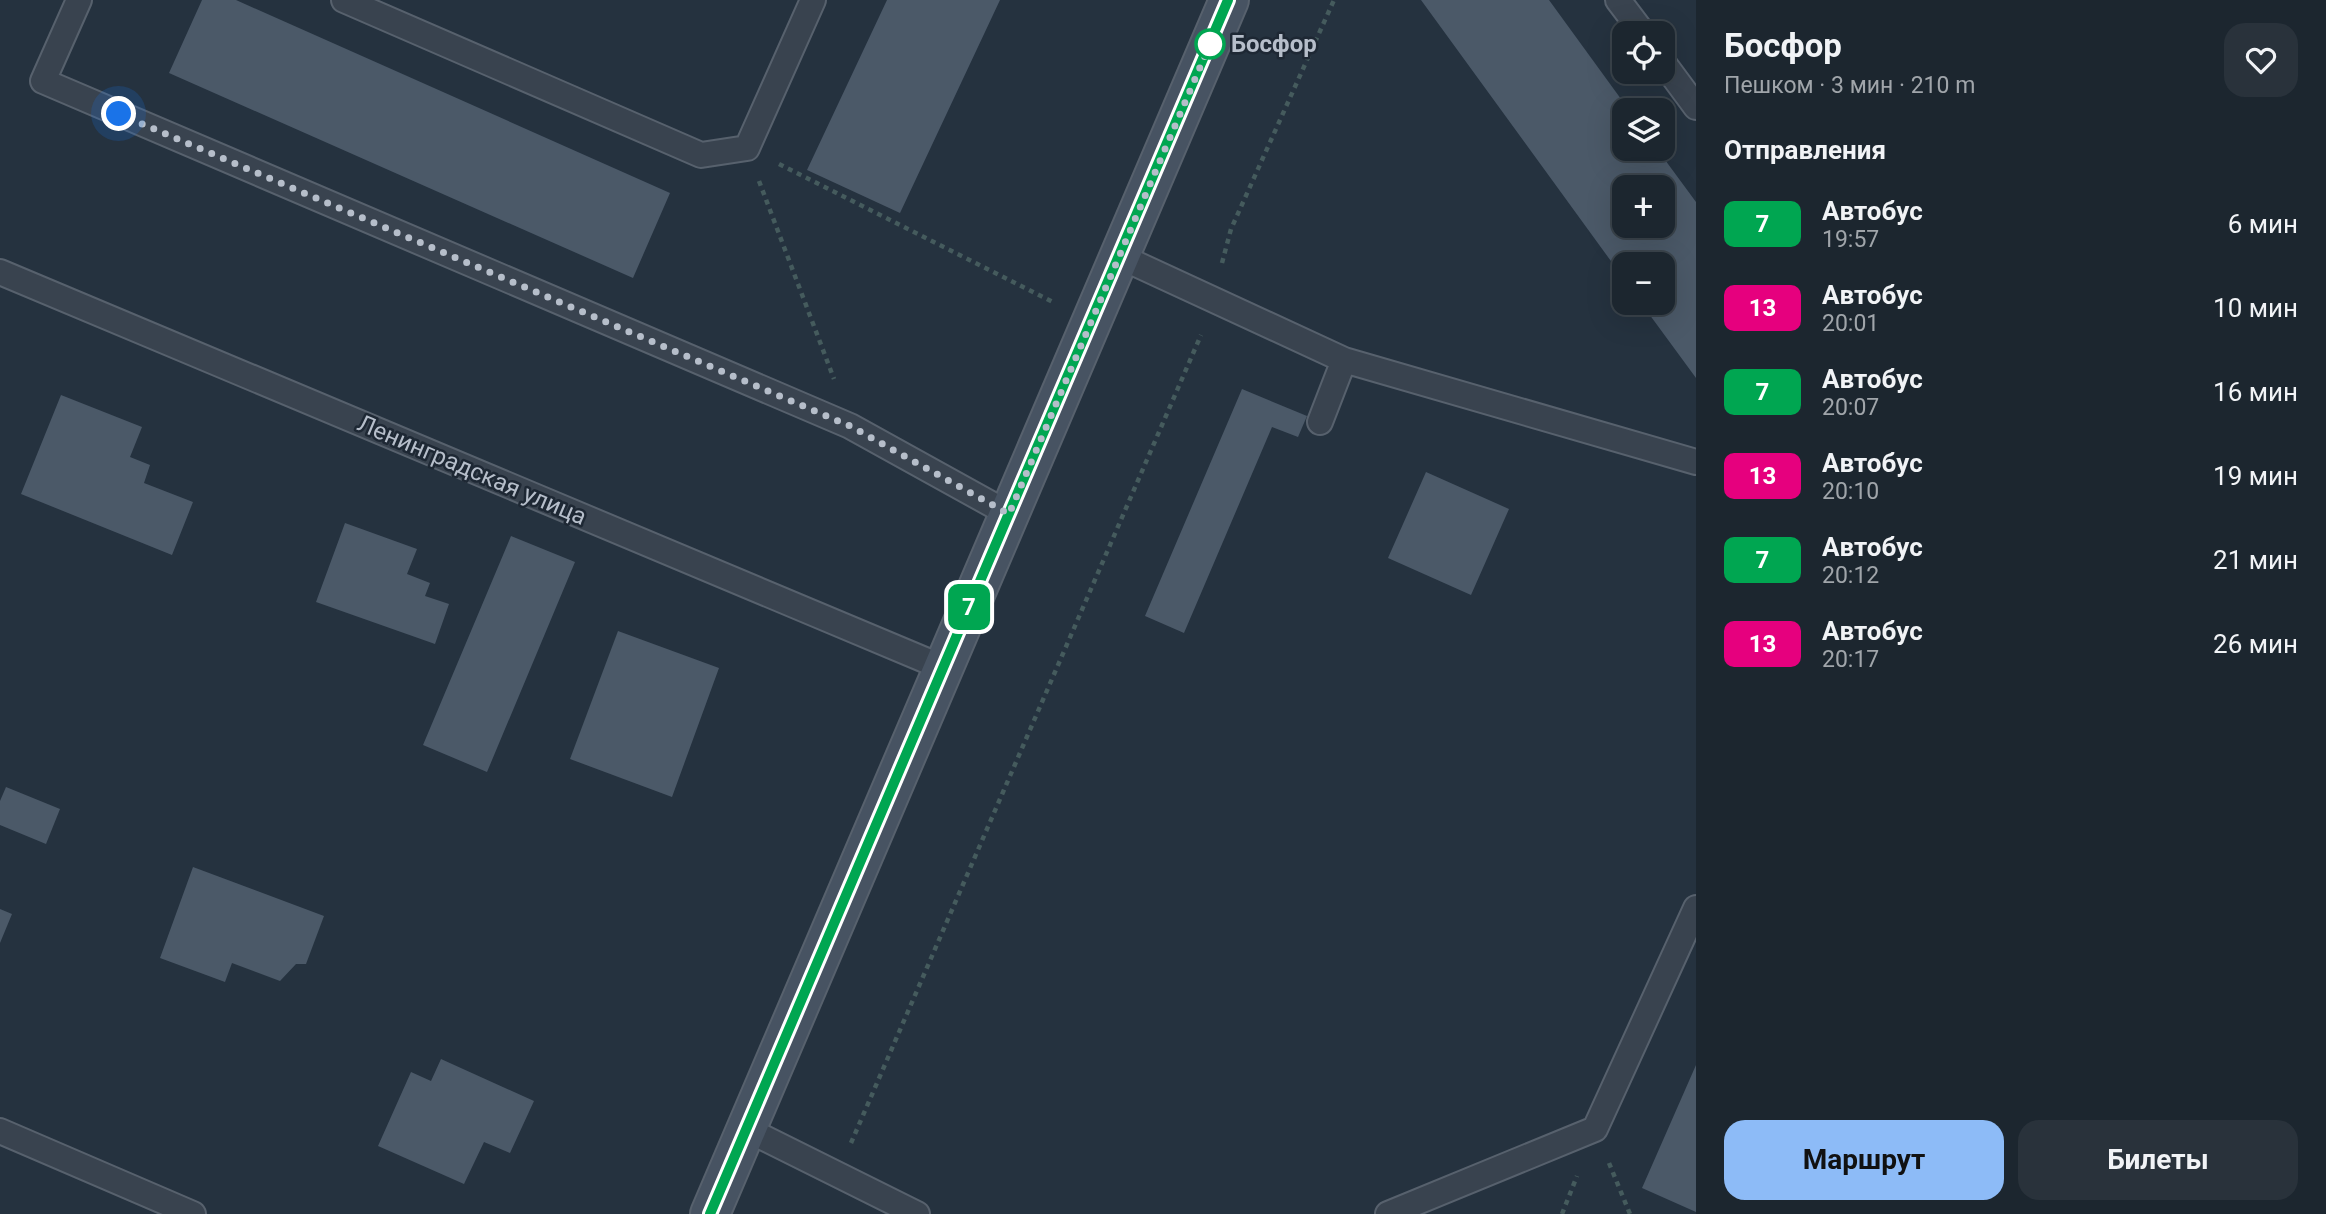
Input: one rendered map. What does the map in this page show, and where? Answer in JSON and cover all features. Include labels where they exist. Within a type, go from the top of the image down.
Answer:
[{"type":"street","points":[[710,1214],[1228,0]]},
{"type":"lane","points":[[79,0],[43,81],[850,426],[1009,514]]},
{"type":"lane","points":[[344,0],[701,155],[747,148],[813,0]]},
{"type":"lane","points":[[1627,3],[1637,21]]},
{"type":"lane","points":[[1675,79],[1696,107]]},
{"type":"lane","points":[[1119,256],[1344,360],[1696,462]]},
{"type":"lane","name":"Ленинградская улица","points":[[0,272],[944,668]]},
{"type":"lane","points":[[1320,422],[1344,360]]},
{"type":"lane","points":[[1388,1214],[1595,1129],[1696,908]]},
{"type":"lane","points":[[746,1129],[916,1214]]},
{"type":"lane","points":[[0,1132],[193,1214]]},
{"type":"path","points":[[837,1174],[1216,300],[1223,253],[1231,229],[1334,0]]},
{"type":"path","points":[[747,148],[850,426]]},
{"type":"path","points":[[747,148],[1091,321]]},
{"type":"path","points":[[1595,1129],[1630,1214]]},
{"type":"building","points":[[202,0],[236,0],[670,193],[633,278],[169,73]]},
{"type":"building","points":[[887,0],[1000,0],[900,213],[807,170]]},
{"type":"building","points":[[1421,0],[1549,0],[1620,98],[1612,98],[1612,161],[1666,161],[1696,202],[1696,378],[1650,315],[1675,315],[1675,252],[1612,252],[1612,263]]},
{"type":"building","points":[[1242,389],[1307,416],[1298,437],[1272,427],[1184,633],[1145,616]]},
{"type":"building","points":[[61,395],[142,427],[130,457],[150,465],[144,483],[193,502],[172,555],[21,494]]},
{"type":"building","points":[[1426,472],[1509,509],[1471,595],[1388,558]]},
{"type":"building","points":[[345,523],[417,549],[407,574],[430,583],[425,596],[449,604],[435,644],[316,602]]},
{"type":"building","points":[[511,536],[575,562],[487,772],[423,745]]},
{"type":"building","points":[[618,631],[719,668],[672,797],[570,759]]},
{"type":"building","points":[[6,787],[60,809],[46,844],[0,825],[0,801]]},
{"type":"building","points":[[193,867],[324,916],[306,964],[296,964],[280,981],[232,963],[225,982],[160,958]]},
{"type":"building","points":[[0,909],[12,914],[0,943]]},
{"type":"building","points":[[441,1059],[534,1101],[510,1153],[484,1142],[464,1184],[378,1146],[411,1072],[431,1081]]},
{"type":"building","points":[[1696,1065],[1696,1212],[1642,1188]]},
{"type":"bus line","name":"7","points":[[710,1214],[1228,0]]},
{"type":"place","name":"Босфор","points":[[1210,44]]},
{"type":"route","points":[[119,114],[850,426],[1009,514],[1210,44]]}]
